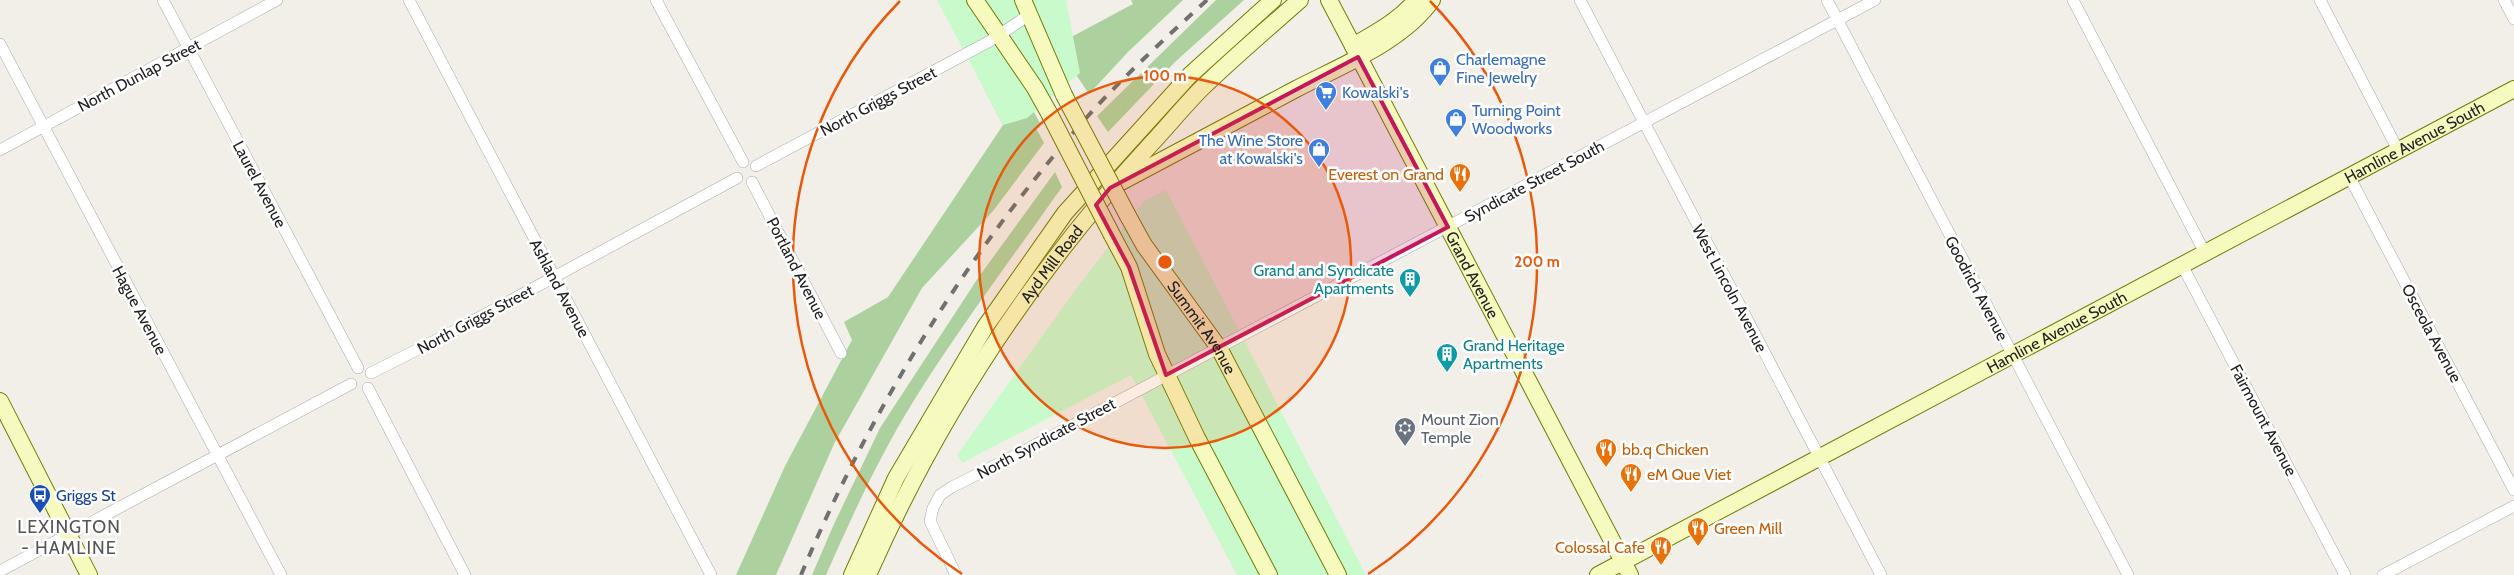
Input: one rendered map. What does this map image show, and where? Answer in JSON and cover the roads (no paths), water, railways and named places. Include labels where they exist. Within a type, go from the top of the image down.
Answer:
[{"type":"street","name":"Laurel Avenue","points":[[163,0],[358,368]]},
{"type":"street","name":"North Dunlap Street","points":[[0,150],[277,0]]},
{"type":"street","name":"Ashland Avenue","points":[[409,0],[711,575]]},
{"type":"street","points":[[656,0],[743,162]]},
{"type":"street","points":[[975,0],[1035,88],[1129,267],[1157,354],[1166,375],[1269,575]]},
{"type":"street","name":"Ayd Mill Road","points":[[852,575],[901,470],[985,327],[1065,213],[1190,75],[1273,0]]},
{"type":"street","name":"Ayd Mill Road","points":[[870,575],[880,547],[932,446],[986,352],[1051,261],[1110,188],[1202,89],[1300,0]]},
{"type":"street","name":"Grand Avenue","points":[[1329,0],[1627,568]]},
{"type":"street","points":[[1355,52],[1407,11],[1416,0]]},
{"type":"street","points":[[1110,188],[1355,52],[1402,31],[1415,21],[1432,0]]},
{"type":"street","name":"West Lincoln Avenue","points":[[1580,0],[1881,575]]},
{"type":"street","name":"Goodrich Avenue","points":[[1826,0],[2128,575]]},
{"type":"street","name":"Syndicate Street South","points":[[1166,375],[1875,0]]},
{"type":"street","points":[[2073,0],[2205,253]]},
{"type":"street","points":[[2320,0],[2398,150]]},
{"type":"street","points":[[2504,0],[2514,19]]},
{"type":"street","name":"North Griggs Street","points":[[756,166],[999,35],[1026,8]]},
{"type":"street","name":"Summit Avenue","points":[[1026,8],[1064,95],[1128,216],[1144,245],[1218,348],[1338,575]]},
{"type":"street","name":"Hague Avenue","points":[[0,44],[281,575]]},
{"type":"street","name":"Hamline Avenue South","points":[[1598,575],[1627,568],[1820,458],[2514,89]]},
{"type":"street","points":[[743,162],[756,166],[758,174],[752,182],[743,183],[737,178],[736,169],[743,162]]},
{"type":"street","name":"Osceola Avenue","points":[[2349,176],[2514,490]]},
{"type":"street","name":"North Griggs Street","points":[[371,373],[555,277],[737,178]]},
{"type":"street","name":"Portland Avenue","points":[[752,182],[842,353]]},
{"type":"street","name":"Fairmount Avenue","points":[[2182,265],[2345,575]]},
{"type":"street","points":[[358,368],[364,368],[371,373],[372,382],[368,388],[360,390],[351,384],[350,377],[358,368]]},
{"type":"street","name":"North Syndicate Street","points":[[956,575],[930,521],[933,508],[940,495],[1166,375]]},
{"type":"street","points":[[0,571],[351,384]]},
{"type":"street","points":[[368,388],[465,575]]},
{"type":"street","points":[[0,401],[89,575]]},
{"type":"street","points":[[2383,575],[2514,506]]},
{"type":"railway","points":[[801,575],[827,516],[887,400],[955,288],[1032,183],[1073,133],[1138,64],[1207,0]]},
{"type":"place","name":"Charlemagne Fine Jewelry","points":[[1440,87]]},
{"type":"place","name":"Kowalski's","points":[[1326,111]]},
{"type":"place","name":"Turning Point Woodworks","points":[[1456,138]]},
{"type":"place","name":"The Wine Store at Kowalski's","points":[[1319,168]]},
{"type":"place","name":"Everest on Grand","points":[[1460,193]]},
{"type":"place","name":"Grand and Syndicate Apartments","points":[[1410,298]]},
{"type":"place","name":"Grand Heritage Apartments","points":[[1447,373]]},
{"type":"place","name":"Mount Zion Temple","points":[[1405,447]]},
{"type":"place","name":"bb.q Chicken","points":[[1606,468]]},
{"type":"place","name":"eM Que Viet","points":[[1631,493]]},
{"type":"place","name":"Griggs St","points":[[40,514]]},
{"type":"place","name":"Green Mill","points":[[1698,547]]},
{"type":"place","name":"Colossal Cafe","points":[[1661,566]]},
{"type":"district","name":"LEXINGTON - HAMLINE","points":[[69,537]]}]
